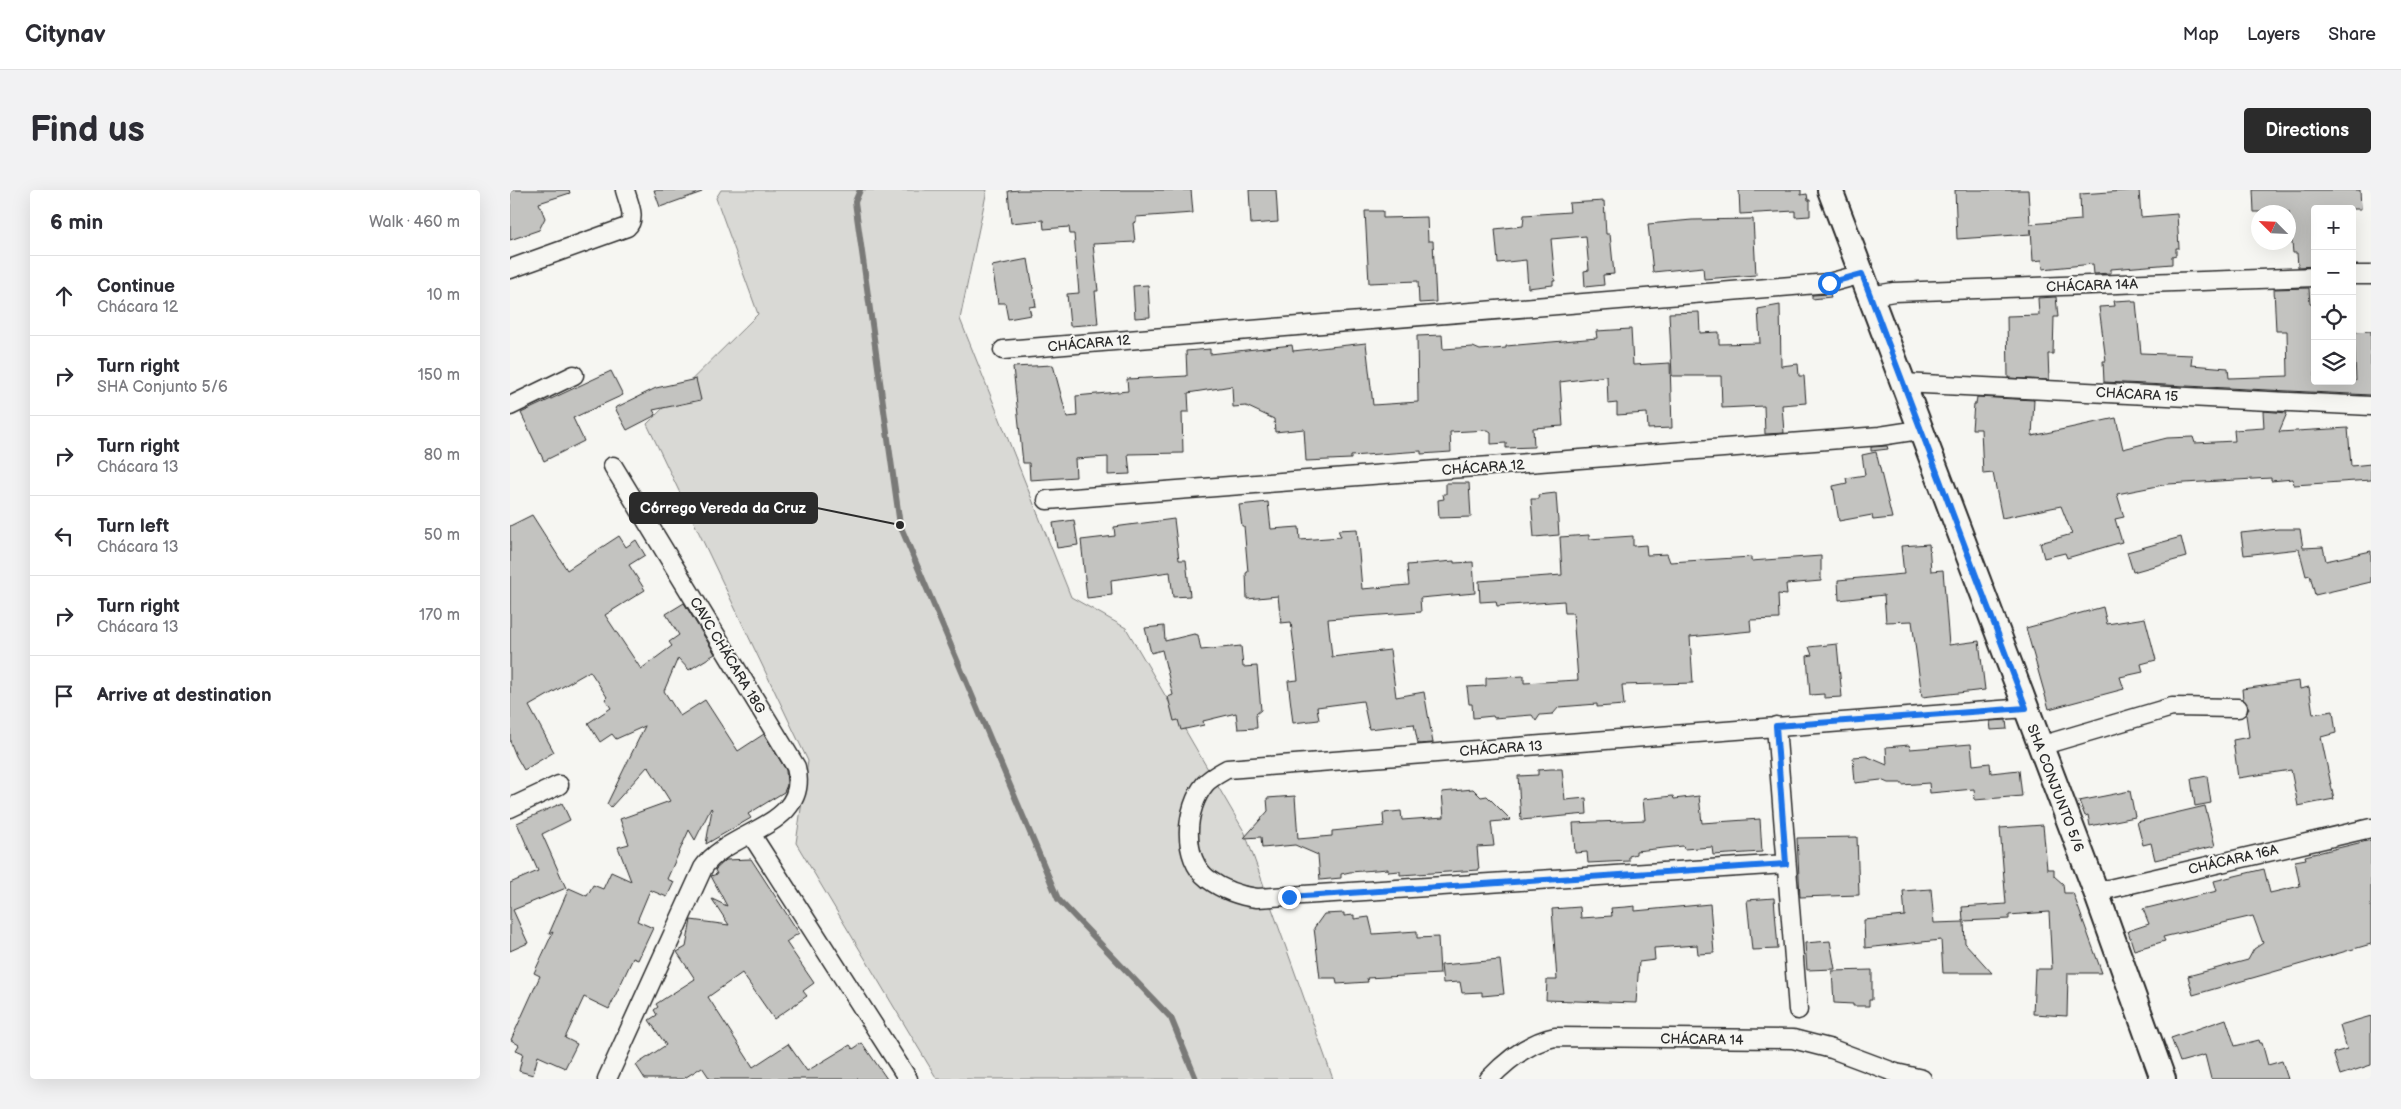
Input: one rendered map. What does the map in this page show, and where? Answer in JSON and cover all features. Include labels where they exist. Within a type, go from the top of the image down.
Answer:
[{"type":"street","points":[[510,269],[627,228],[633,217],[625,190]]},
{"type":"street","name":"SHA CONJUNTO 5/6","points":[[1830,190],[1919,430],[2096,892],[2163,1079]]},
{"type":"street","name":"CHÁCARA 12","points":[[1003,350],[1829,283],[1862,274]]},
{"type":"street","points":[[2356,275],[2371,275]]},
{"type":"street","name":"CHÁCARA 14A","points":[[1870,296],[1894,292],[2311,277]]},
{"type":"street","points":[[510,406],[574,375]]},
{"type":"street","name":"CHÁCARA 15","points":[[1903,384],[2371,406]]},
{"type":"street","name":"CHÁCARA 12","points":[[1047,500],[1880,436],[1919,430]]},
{"type":"street","name":"CAVC CHÁCARA 18G","points":[[608,1079],[703,868],[715,854],[751,834],[786,811],[796,796],[799,779],[796,767],[613,466]]},
{"type":"street","points":[[2040,746],[2172,707],[2238,708]]},
{"type":"street","name":"CHÁCARA 13","points":[[1786,864],[1257,898],[1237,895],[1207,878],[1193,858],[1188,828],[1193,804],[1205,784],[1227,769],[2026,708]]},
{"type":"street","points":[[1776,726],[1798,1010]]},
{"type":"street","points":[[510,808],[560,785]]},
{"type":"street","name":"CHÁCARA 16A","points":[[2096,892],[2371,828]]},
{"type":"street","points":[[751,834],[908,1079]]},
{"type":"street","name":"CHÁCARA 14","points":[[1490,1079],[1528,1046],[1555,1037],[1793,1039],[1832,1049],[1896,1073],[1922,1079]]},
{"type":"shaded area","points":[[721,190],[987,190],[960,319],[1071,597],[1126,628],[1245,833],[1333,1079],[937,1079],[796,843],[808,761],[647,424],[758,314],[716,198]]},
{"type":"building","points":[[510,190],[569,190],[570,193],[539,203],[545,218],[539,230],[510,240]]},
{"type":"building","points":[[654,190],[702,190],[702,192],[660,207]]},
{"type":"building","points":[[1191,190],[1193,213],[1136,217],[1136,222],[1133,223],[1135,242],[1093,244],[1098,291],[1095,291],[1098,324],[1070,326],[1067,294],[1079,293],[1074,234],[1070,234],[1069,227],[1044,229],[1043,220],[1011,223],[1008,191]]},
{"type":"building","points":[[1249,190],[1276,190],[1278,222],[1251,224]]},
{"type":"building","points":[[1739,190],[1801,190],[1801,195],[1807,194],[1808,200],[1810,200],[1810,216],[1795,217],[1795,211],[1740,214]]},
{"type":"building","points":[[1955,190],[2028,190],[2030,224],[2081,220],[2080,194],[2139,190],[2141,217],[2177,214],[2179,248],[2176,248],[2176,255],[2172,256],[2172,264],[2111,269],[2111,273],[2094,274],[2093,264],[2043,269],[2042,260],[2033,261],[2031,229],[2031,234],[1957,239]]},
{"type":"building","points":[[2253,190],[2360,190],[2361,209],[2356,209],[2356,205],[2311,205],[2311,266],[2298,267],[2297,253],[2293,253],[2293,250],[2296,250],[2296,205],[2254,205]]},
{"type":"building","points":[[1604,201],[1606,234],[1610,234],[1614,274],[1603,275],[1604,285],[1585,287],[1584,271],[1589,270],[1586,236],[1551,239],[1555,281],[1553,281],[1553,285],[1528,288],[1526,260],[1498,263],[1495,229],[1523,226],[1524,215],[1570,212],[1569,203]]},
{"type":"building","points":[[1365,211],[1383,211],[1383,218],[1427,217],[1428,241],[1433,241],[1436,302],[1419,303],[1418,281],[1369,283]]},
{"type":"building","points":[[1753,219],[1756,275],[1704,279],[1703,267],[1653,272],[1648,224],[1692,220]]},
{"type":"building","points":[[1028,259],[1036,306],[1029,307],[1031,315],[1008,319],[1005,303],[998,303],[992,266]]},
{"type":"building","points":[[1148,285],[1150,317],[1135,318],[1133,286]]},
{"type":"building","points":[[2309,288],[2311,304],[2311,385],[2356,385],[2356,332],[2371,331],[2371,395],[2104,382],[2103,361],[2106,361],[2099,307],[2115,306],[2114,301],[2132,300],[2132,302],[2136,302],[2141,353],[2192,355],[2191,365],[2228,368],[2229,378],[2288,376],[2287,331],[2276,331],[2274,289]]},
{"type":"building","points":[[1830,294],[1831,297],[1812,299],[1812,295]]},
{"type":"building","points":[[2056,297],[2058,317],[2054,317],[2053,354],[2048,354],[2049,380],[2008,378],[2007,316],[2039,315],[2038,298]]},
{"type":"building","points":[[1780,305],[1781,366],[1798,364],[1799,376],[1804,376],[1806,403],[1782,405],[1784,433],[1765,434],[1764,406],[1722,408],[1721,376],[1672,376],[1669,313],[1699,312],[1700,333],[1719,332],[1719,344],[1760,343],[1758,309]]},
{"type":"building","points":[[1631,329],[1633,365],[1670,363],[1672,428],[1648,429],[1647,413],[1617,415],[1617,403],[1608,404],[1607,376],[1560,382],[1563,426],[1533,428],[1534,447],[1506,448],[1506,443],[1491,444],[1491,432],[1488,430],[1450,432],[1451,452],[1421,454],[1421,451],[1351,456],[1351,459],[1306,461],[1304,429],[1275,432],[1274,419],[1246,406],[1233,407],[1232,386],[1188,393],[1189,412],[1182,412],[1183,453],[1128,454],[1130,474],[1108,475],[1108,457],[1075,459],[1076,477],[1030,480],[1029,463],[1023,463],[1013,367],[1053,365],[1067,417],[1077,416],[1076,396],[1128,391],[1127,379],[1187,376],[1186,351],[1210,349],[1210,354],[1292,345],[1293,351],[1366,343],[1373,405],[1418,402],[1417,336],[1442,335],[1443,349],[1473,347],[1480,350],[1597,338],[1596,331]]},
{"type":"building","points":[[611,371],[623,395],[573,418],[584,441],[544,461],[521,413]]},
{"type":"building","points":[[696,379],[701,400],[653,410],[656,415],[627,430],[615,408],[656,388]]},
{"type":"building","points":[[1977,397],[2034,400],[2032,436],[2116,418],[2123,449],[2167,438],[2193,437],[2195,443],[2235,441],[2234,430],[2264,428],[2263,411],[2287,413],[2279,432],[2348,428],[2351,466],[2371,464],[2371,480],[2294,485],[2293,479],[2271,481],[2271,478],[2168,484],[2117,494],[2124,517],[2115,519],[2122,542],[2067,558],[2065,553],[2044,558],[2040,543],[2072,534],[2061,506],[2002,518],[1993,473],[1983,474],[1981,429],[1972,429],[1974,404],[1976,404]]},
{"type":"building","points":[[1887,446],[1888,449],[1871,451],[1871,447]]},
{"type":"building","points":[[1876,452],[1892,518],[1873,520],[1872,515],[1839,521],[1833,486],[1847,483],[1846,478],[1865,475],[1862,455]]},
{"type":"building","points":[[1446,483],[1469,483],[1471,517],[1439,518],[1438,500],[1444,499],[1443,494],[1446,494]]},
{"type":"building","points":[[1556,493],[1559,535],[1534,537],[1531,499],[1539,499],[1538,495]]},
{"type":"building","points":[[1268,502],[1271,529],[1299,527],[1300,540],[1341,537],[1338,530],[1357,529],[1362,589],[1409,585],[1407,565],[1454,561],[1454,563],[1473,562],[1475,593],[1420,598],[1421,612],[1328,619],[1332,657],[1390,650],[1396,697],[1424,692],[1433,743],[1418,744],[1414,724],[1369,729],[1363,701],[1317,707],[1319,720],[1293,723],[1288,681],[1298,680],[1291,622],[1281,623],[1278,596],[1247,599],[1246,573],[1248,572],[1244,526],[1242,526],[1239,505]]},
{"type":"building","points":[[532,515],[567,570],[619,536],[626,547],[636,540],[645,555],[629,565],[645,590],[605,615],[641,669],[672,646],[669,642],[679,635],[666,614],[684,603],[715,654],[689,670],[678,658],[664,691],[680,716],[705,700],[738,751],[764,734],[786,770],[787,785],[784,792],[748,814],[751,818],[706,844],[711,808],[695,840],[689,830],[667,879],[674,882],[667,897],[650,890],[637,921],[653,928],[638,960],[633,958],[609,1009],[584,997],[565,1038],[577,1044],[565,1068],[538,1056],[533,1075],[519,1071],[523,1053],[516,1050],[519,1045],[511,1040],[540,976],[534,973],[553,932],[549,934],[569,888],[587,896],[593,885],[603,889],[611,872],[631,881],[618,847],[629,844],[620,819],[670,801],[648,766],[611,807],[607,804],[645,726],[616,739],[612,734],[600,742],[588,723],[611,708],[605,699],[607,697],[590,671],[529,706],[554,752],[524,770],[516,756],[510,741],[510,526]]},
{"type":"building","points":[[1174,519],[1179,560],[1186,560],[1190,596],[1173,597],[1170,572],[1111,580],[1112,595],[1087,598],[1081,540],[1115,536],[1114,527]]},
{"type":"building","points":[[1074,520],[1078,545],[1057,548],[1053,523]]},
{"type":"building","points":[[2300,529],[2303,548],[2323,547],[2326,561],[2371,551],[2371,582],[2315,595],[2310,575],[2306,576],[2299,549],[2244,555],[2241,533]]},
{"type":"building","points":[[1589,535],[1589,539],[1633,536],[1633,546],[1646,545],[1647,555],[1667,554],[1670,562],[1751,557],[1751,561],[1821,556],[1821,581],[1786,584],[1787,595],[1778,594],[1779,619],[1750,620],[1751,631],[1690,637],[1693,683],[1622,685],[1624,705],[1597,707],[1597,704],[1559,707],[1553,714],[1540,715],[1536,721],[1532,715],[1473,718],[1472,704],[1469,704],[1467,687],[1486,686],[1486,678],[1524,676],[1524,683],[1578,680],[1573,613],[1565,613],[1564,601],[1497,606],[1496,601],[1480,602],[1479,581],[1562,575],[1560,537]]},
{"type":"building","points":[[2181,537],[2186,557],[2133,572],[2127,552]]},
{"type":"building","points":[[1929,544],[1931,571],[1943,570],[1949,645],[1979,641],[1985,690],[1922,697],[1912,621],[1886,622],[1884,595],[1839,600],[1838,580],[1904,574],[1901,546]]},
{"type":"building","points":[[2103,607],[2107,624],[2145,618],[2156,660],[2141,664],[2143,672],[2120,677],[2124,689],[2049,709],[2026,628]]},
{"type":"building","points":[[1164,626],[1165,641],[1194,634],[1198,635],[1201,650],[1241,646],[1243,667],[1257,666],[1261,710],[1256,714],[1257,728],[1238,729],[1236,713],[1203,721],[1204,725],[1181,730],[1178,720],[1174,721],[1168,697],[1173,695],[1162,650],[1151,653],[1145,628]]},
{"type":"building","points":[[1837,644],[1842,697],[1824,698],[1824,694],[1810,695],[1807,656],[1812,655],[1809,647]]},
{"type":"building","points":[[2299,681],[2300,689],[2309,687],[2313,714],[2333,711],[2336,733],[2321,737],[2334,799],[2298,806],[2291,770],[2238,778],[2233,740],[2249,737],[2246,715],[2249,708],[2243,699],[2242,689]]},
{"type":"building","points":[[2006,720],[2007,729],[1991,730],[1990,721]]},
{"type":"building","points":[[1971,744],[1973,765],[1990,763],[1991,773],[2019,770],[2022,796],[1975,800],[1974,789],[1930,793],[1929,783],[1902,785],[1902,783],[1888,783],[1881,780],[1855,783],[1853,757],[1866,756],[1887,765],[1886,747],[1909,745],[1910,749]]},
{"type":"building","points":[[1562,769],[1565,800],[1586,798],[1587,814],[1521,820],[1518,776],[1538,775],[1538,770]]},
{"type":"building","points":[[2207,776],[2211,803],[2195,806],[2191,779]]},
{"type":"building","points":[[1473,789],[1481,797],[1487,796],[1511,820],[1491,822],[1494,846],[1477,847],[1479,870],[1400,875],[1400,871],[1388,872],[1388,869],[1350,872],[1341,874],[1341,878],[1320,880],[1318,855],[1295,845],[1262,848],[1261,837],[1244,838],[1268,811],[1267,798],[1295,796],[1298,839],[1332,836],[1332,831],[1384,826],[1383,813],[1401,811],[1402,820],[1444,817],[1442,792]]},
{"type":"building","points":[[2130,791],[2135,817],[2090,826],[2088,815],[2085,816],[2079,801]]},
{"type":"building","points":[[1673,796],[1674,799],[1699,796],[1702,823],[1760,819],[1762,852],[1713,855],[1712,847],[1684,849],[1683,846],[1636,851],[1636,854],[1629,856],[1629,861],[1588,863],[1587,852],[1575,853],[1573,823],[1645,820],[1643,799]]},
{"type":"building","points":[[562,803],[570,820],[542,834],[566,888],[513,910],[528,943],[510,951],[510,883],[538,871],[517,823]]},
{"type":"building","points":[[2205,806],[2215,846],[2155,860],[2151,843],[2143,845],[2137,822]]},
{"type":"building","points":[[2043,825],[2047,869],[2054,869],[2054,876],[2063,884],[2064,893],[2073,893],[2102,973],[2068,973],[2067,1016],[2033,1014],[2035,969],[2052,969],[2049,912],[2009,915],[2009,919],[1963,921],[1962,907],[2006,904],[2000,828]]},
{"type":"building","points":[[1857,837],[1859,895],[1800,897],[1797,838]]},
{"type":"building","points":[[2371,840],[2371,944],[2193,995],[2188,976],[2248,960],[2254,949],[2263,943],[2253,916],[2163,937],[2165,941],[2134,950],[2128,931],[2149,924],[2143,909],[2217,891],[2214,881],[2264,869],[2270,893],[2300,886],[2295,861],[2306,859],[2305,856]]},
{"type":"building","points":[[751,859],[799,933],[786,942],[814,983],[803,991],[807,996],[774,1019],[742,973],[708,997],[753,1067],[788,1044],[807,1071],[850,1045],[853,1049],[862,1043],[887,1079],[710,1079],[702,1067],[683,1079],[645,1079],[636,1065],[666,1045],[649,1020],[657,1015],[654,1010],[658,1007],[656,1004],[695,979],[677,952],[686,947],[691,920],[729,925],[712,899],[727,906],[711,876],[717,874],[715,870],[726,860]]},
{"type":"building","points":[[1931,889],[1934,923],[1964,922],[1965,943],[1992,973],[1943,973],[1941,940],[1865,948],[1864,920],[1905,916],[1903,891]]},
{"type":"building","points":[[1774,898],[1778,949],[1752,950],[1747,900]]},
{"type":"building","points":[[1710,904],[1714,953],[1698,954],[1697,945],[1654,948],[1655,960],[1639,962],[1636,1003],[1546,1000],[1547,980],[1557,980],[1552,909],[1580,907],[1581,918],[1612,916],[1611,908],[1635,906],[1635,911]]},
{"type":"building","points":[[1344,913],[1344,916],[1354,915],[1354,919],[1369,917],[1373,934],[1417,931],[1417,938],[1438,937],[1440,974],[1367,978],[1368,982],[1337,984],[1336,978],[1320,978],[1314,928],[1324,914]]},
{"type":"building","points":[[1830,941],[1835,969],[1807,970],[1805,943]]},
{"type":"building","points":[[1500,960],[1504,994],[1482,996],[1482,992],[1462,993],[1460,982],[1443,983],[1441,965]]},
{"type":"building","points":[[1872,970],[1872,1000],[1869,1000],[1869,1006],[1834,1003],[1832,971]]},
{"type":"building","points":[[2371,1016],[2371,1065],[2340,1075],[2333,1053],[2347,1049],[2340,1025]]},
{"type":"building","points":[[2226,1019],[2235,1046],[2259,1040],[2262,1043],[2268,1065],[2282,1061],[2288,1079],[2211,1079],[2205,1055],[2180,1062],[2171,1038]]},
{"type":"waterway","points":[[860,190],[855,202],[900,525],[1058,899],[1171,1018],[1196,1079]]},
{"type":"place","name":"Córrego Vereda da Cruz","points":[[900,525]]},
{"type":"route","points":[[1289,897],[1786,864],[1776,726],[2026,708],[1919,430],[1862,274],[1829,283]]}]
